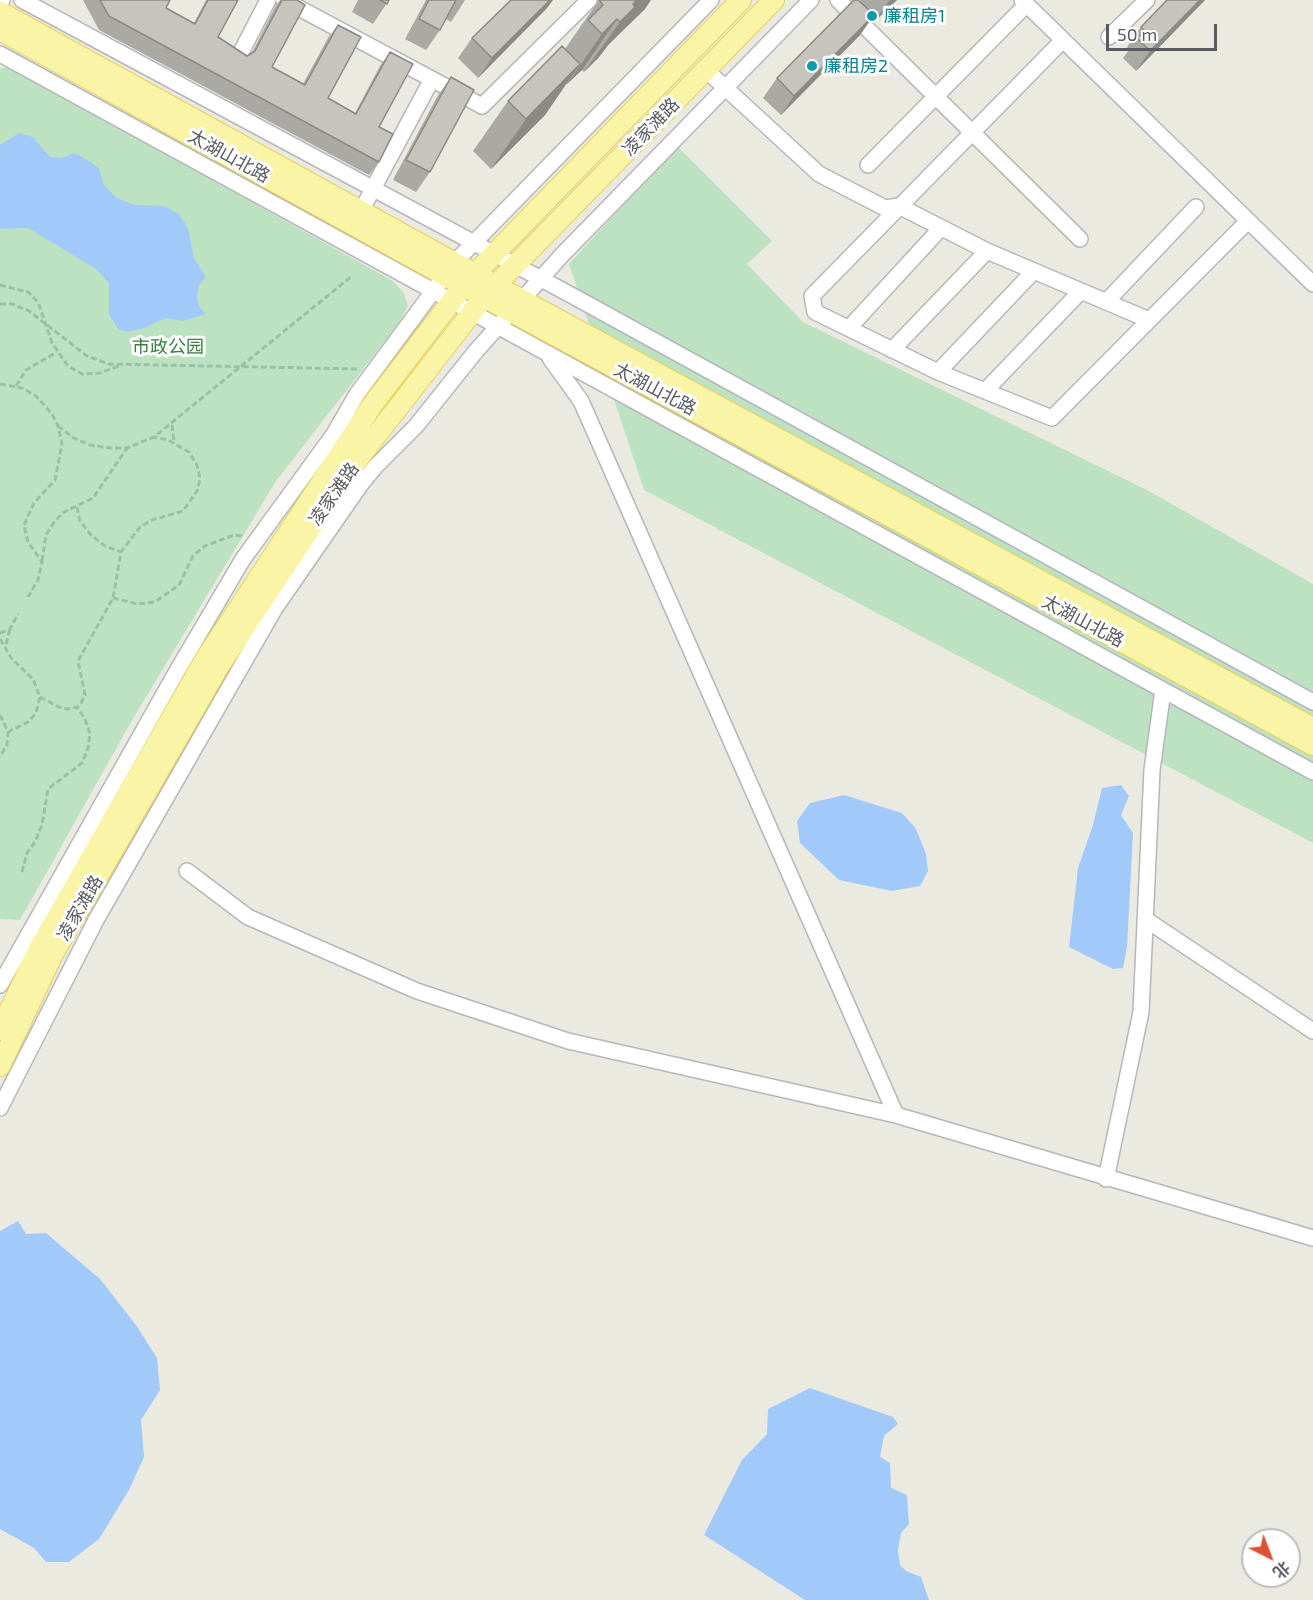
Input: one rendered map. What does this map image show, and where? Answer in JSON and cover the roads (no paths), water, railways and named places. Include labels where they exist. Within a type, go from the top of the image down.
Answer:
[{"type":"main road","name":"凌家滩路","points":[[0,1030],[39,949],[206,658],[373,404],[469,280],[741,0]]},
{"type":"main road","name":"凌家滩路","points":[[0,1066],[52,956],[219,666],[347,473],[490,291],[774,0]]},
{"type":"main road","name":"太湖山北路","points":[[0,12],[361,211],[449,269]]},
{"type":"main road","name":"太湖山北路","points":[[0,30],[490,291],[1313,745]]},
{"type":"main road","name":"太湖山北路","points":[[516,306],[1313,728]]},
{"type":"street","points":[[22,0],[515,265],[1313,702]]},
{"type":"street","points":[[237,60],[268,0]]},
{"type":"street","points":[[284,0],[482,106],[589,0]]},
{"type":"street","points":[[0,985],[177,671],[243,559],[334,434],[375,369],[449,269],[711,0]]},
{"type":"street","points":[[0,1108],[96,920],[275,608],[315,548],[375,467],[416,426],[540,279],[811,0]]},
{"type":"street","points":[[838,0],[1080,239]]},
{"type":"street","points":[[1109,37],[1147,0]]},
{"type":"street","points":[[868,165],[1025,2],[1247,222],[1313,284]]},
{"type":"street","points":[[1063,40],[812,296],[815,312],[938,372],[1052,418],[1247,222]]},
{"type":"street","points":[[0,54],[1313,772]]},
{"type":"street","points":[[706,70],[819,174],[885,208],[899,206],[987,251],[1149,320]]},
{"type":"street","points":[[361,211],[432,80]]},
{"type":"street","points":[[1106,302],[1196,207]]},
{"type":"street","points":[[849,328],[941,228]]},
{"type":"street","points":[[892,350],[987,251]]},
{"type":"street","points":[[938,372],[1034,271]]},
{"type":"street","points":[[985,391],[1081,291]]},
{"type":"street","points":[[546,353],[581,401],[896,1115]]},
{"type":"street","points":[[1106,1179],[1141,1012],[1152,770],[1163,690]]},
{"type":"street","points":[[187,871],[248,917],[417,991],[568,1041],[896,1115],[1106,1179],[1313,1238]]},
{"type":"street","points":[[1145,919],[1313,1031]]},
{"type":"water","points":[[19,133],[33,137],[50,157],[61,158],[75,153],[91,162],[99,169],[104,185],[117,198],[134,205],[164,206],[179,214],[188,228],[194,258],[206,277],[199,285],[197,296],[199,306],[206,314],[182,321],[166,318],[144,328],[127,332],[118,329],[109,314],[109,283],[96,269],[28,228],[0,229],[0,145]]},
{"type":"water","points":[[1121,785],[1129,796],[1121,815],[1133,833],[1127,947],[1123,968],[1113,969],[1069,947],[1078,868],[1093,825],[1102,788]]},
{"type":"water","points":[[844,795],[902,813],[916,829],[926,854],[928,871],[920,886],[892,891],[839,880],[800,843],[797,821],[810,803]]},
{"type":"water","points":[[18,1221],[26,1234],[46,1233],[100,1279],[136,1325],[157,1358],[160,1390],[141,1420],[144,1457],[129,1490],[99,1539],[69,1562],[46,1562],[34,1548],[0,1529],[0,1231]]},
{"type":"water","points":[[810,1388],[893,1417],[898,1424],[884,1436],[880,1457],[890,1463],[891,1488],[907,1495],[909,1524],[901,1533],[898,1550],[900,1565],[906,1571],[921,1577],[929,1600],[805,1600],[704,1535],[742,1460],[767,1434],[768,1409]]},
{"type":"place","name":"廉租房1","points":[[872,16]]},
{"type":"place","name":"廉租房2","points":[[812,66]]},
{"type":"park label","name":"市政公园","points":[[168,347]]}]
